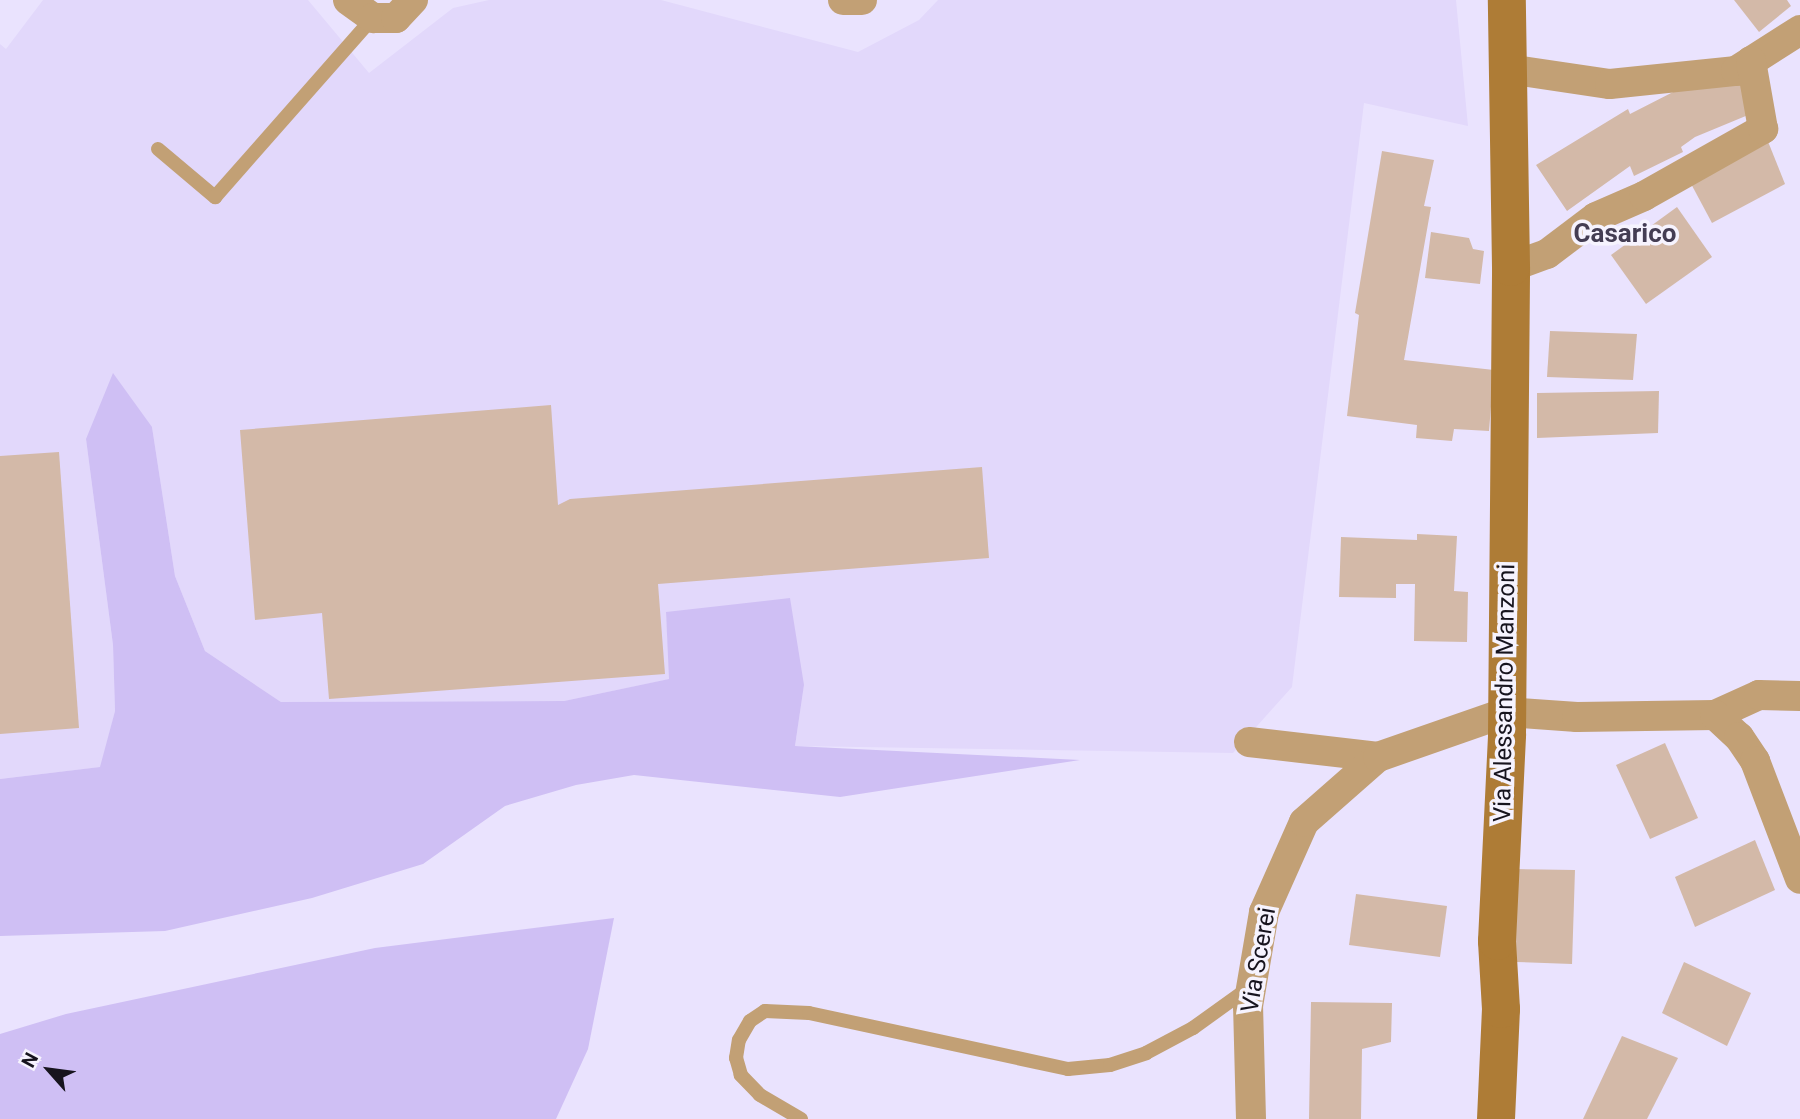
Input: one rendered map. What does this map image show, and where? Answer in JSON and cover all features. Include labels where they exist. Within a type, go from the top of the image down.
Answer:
[{"type":"street","points":[[348,0],[373,18],[396,18],[413,0]]},
{"type":"street","points":[[843,0],[862,0]]},
{"type":"street","name":"Via Alessandro Manzoni","points":[[1496,1119],[1501,1009],[1497,941],[1507,712],[1511,267],[1507,0]]},
{"type":"street","points":[[1508,69],[1610,84],[1736,71],[1800,30]]},
{"type":"street","points":[[1511,267],[1547,254],[1596,217],[1644,196],[1763,129],[1751,61]]},
{"type":"street","points":[[1507,712],[1715,715],[1759,695],[1800,696]]},
{"type":"street","name":"Via Scerei","points":[[1251,1119],[1248,1006],[1264,912],[1304,822],[1378,757],[1507,712]]},
{"type":"street","points":[[1715,715],[1739,737],[1755,761],[1800,880]]},
{"type":"street","name":"Via Scerei","points":[[1249,742],[1378,757]]},
{"type":"lane","points":[[158,149],[215,197],[373,18]]},
{"type":"lane","points":[[801,1119],[760,1095],[741,1076],[736,1058],[739,1040],[750,1021],[765,1011],[809,1013],[1068,1069],[1110,1065],[1146,1053],[1193,1028],[1251,986]]},
{"type":"shaded area","points":[[43,0],[308,0],[369,73],[453,8],[489,0],[661,0],[858,52],[919,20],[938,0],[1456,0],[1468,126],[1364,103],[1292,687],[1233,753],[795,746],[804,685],[666,612],[670,679],[564,701],[281,702],[205,651],[175,576],[152,427],[86,439],[113,645],[115,711],[101,767],[0,779],[0,44],[6,49]]},
{"type":"shaded area","points":[[113,373],[152,427],[175,576],[205,651],[281,702],[564,701],[669,679],[666,612],[790,598],[804,685],[795,746],[1080,760],[840,797],[634,775],[576,785],[505,806],[423,864],[312,898],[165,931],[0,936],[0,779],[100,767],[115,711],[113,645],[86,439]]},
{"type":"shaded area","points":[[614,918],[588,1049],[556,1119],[0,1119],[0,1034],[66,1014],[375,948]]},
{"type":"building","points":[[1734,0],[1787,0],[1791,6],[1759,32]]},
{"type":"building","points":[[1742,75],[1753,113],[1695,137],[1681,147],[1683,152],[1634,176],[1630,166],[1567,211],[1536,165],[1628,109],[1630,114],[1677,90]]},
{"type":"building","points":[[1767,139],[1785,184],[1712,223],[1689,180]]},
{"type":"building","points":[[1382,151],[1434,160],[1424,206],[1431,207],[1404,360],[1494,370],[1489,431],[1454,429],[1452,441],[1416,438],[1417,425],[1347,416],[1359,315],[1355,313]]},
{"type":"building","points":[[1677,207],[1712,257],[1646,304],[1611,255]]},
{"type":"building","points":[[1431,232],[1469,238],[1473,249],[1484,251],[1480,284],[1425,278]]},
{"type":"building","points":[[1550,331],[1637,334],[1633,380],[1547,377]]},
{"type":"building","points":[[1659,391],[1658,433],[1537,438],[1537,393]]},
{"type":"building","points":[[551,405],[558,505],[570,499],[982,467],[989,558],[658,584],[665,674],[329,699],[322,613],[255,620],[240,430]]},
{"type":"building","points":[[59,452],[79,728],[0,734],[0,456]]},
{"type":"building","points":[[1417,534],[1457,536],[1454,591],[1468,592],[1467,642],[1414,641],[1415,584],[1396,584],[1396,598],[1339,597],[1341,537],[1417,540]]},
{"type":"building","points":[[1665,743],[1698,818],[1650,839],[1616,765]]},
{"type":"building","points":[[1755,840],[1775,890],[1695,927],[1675,877]]},
{"type":"building","points":[[1514,869],[1575,870],[1572,964],[1516,962]]},
{"type":"building","points":[[1356,894],[1447,906],[1440,957],[1349,945]]},
{"type":"building","points":[[1684,962],[1751,993],[1727,1046],[1662,1013]]},
{"type":"building","points":[[1311,1002],[1392,1003],[1391,1042],[1362,1049],[1361,1119],[1309,1119]]},
{"type":"building","points":[[1622,1036],[1678,1058],[1647,1119],[1583,1119]]},
{"type":"district","name":"Casarico","points":[[1625,234]]}]
